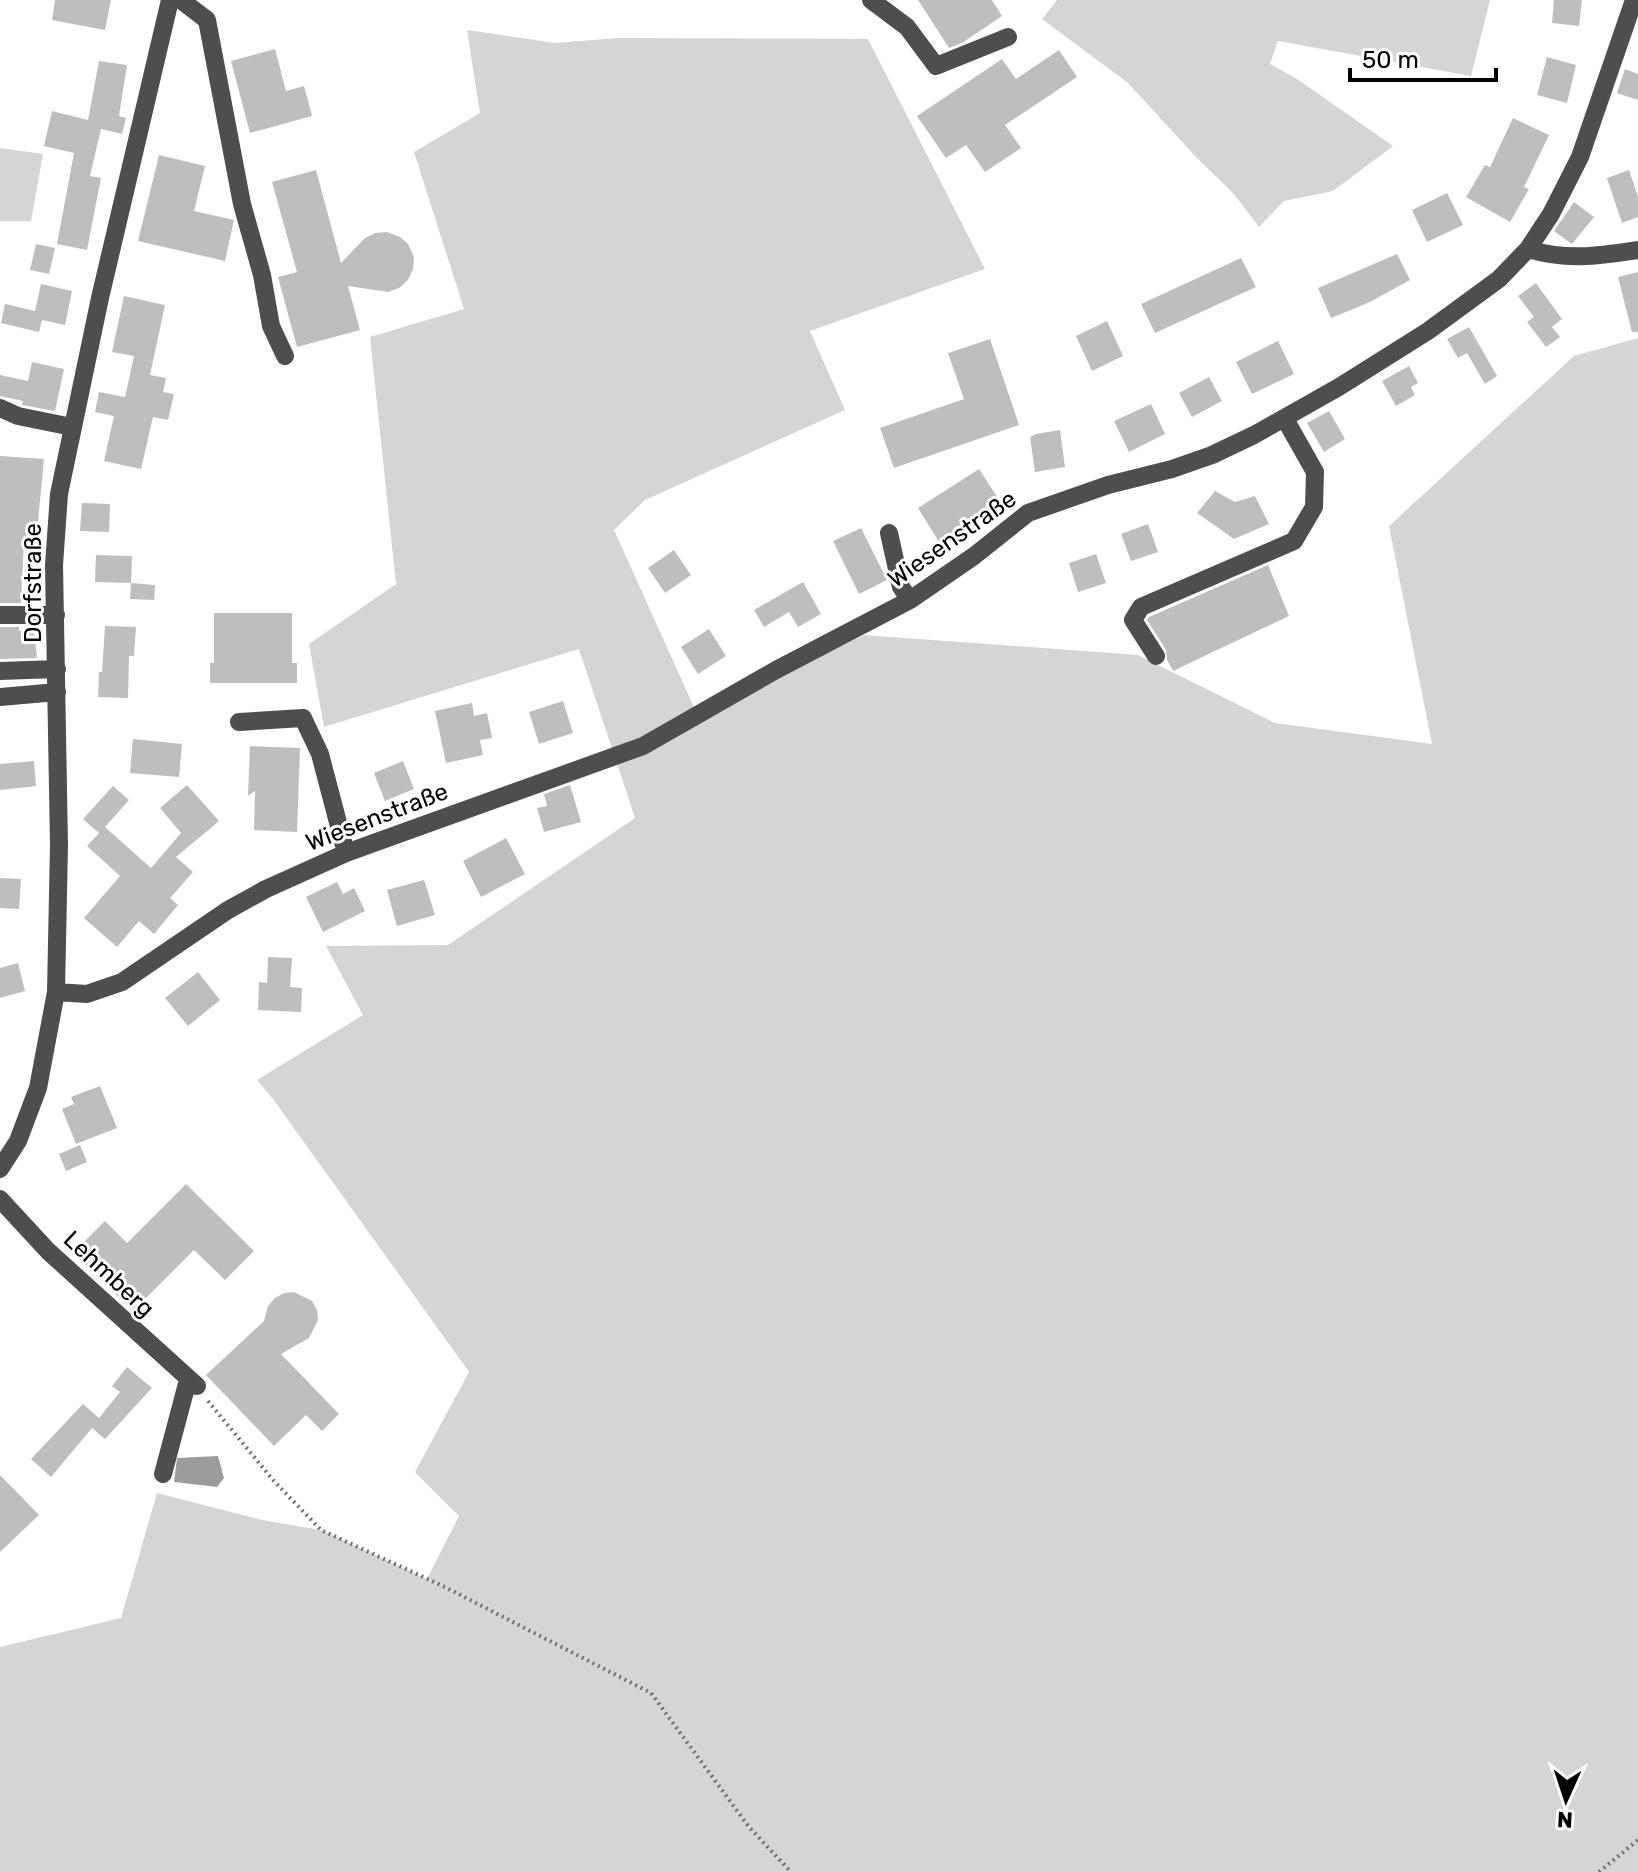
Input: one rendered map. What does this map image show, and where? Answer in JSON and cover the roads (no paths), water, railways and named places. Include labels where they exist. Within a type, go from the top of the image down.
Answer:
[{"type":"street","name":"Dorfstraße","points":[[0,1169],[18,1141],[38,1088],[56,992],[59,845],[56,523],[72,427],[170,0]]},
{"type":"street","points":[[181,0],[207,20],[242,204],[262,275],[271,326],[285,356]]},
{"type":"street","points":[[871,0],[907,27],[936,66],[1008,37]]},
{"type":"street","name":"Wiesenstraße","points":[[56,992],[87,994],[122,982],[228,910],[266,889],[401,831],[643,746],[776,670],[910,600],[974,556],[1028,513],[1108,485],[1212,455],[1285,419],[1428,331],[1499,279],[1528,249],[1551,214],[1580,157],[1634,0]]},
{"type":"street","points":[[1528,249],[1553,257],[1592,257],[1638,250]]},
{"type":"street","points":[[0,408],[18,416],[72,427]]},
{"type":"street","points":[[1156,656],[1133,620],[1141,607],[1294,541],[1314,507],[1315,472],[1285,419]]},
{"type":"street","points":[[889,533],[901,587],[910,600]]},
{"type":"street","points":[[0,615],[56,615]]},
{"type":"street","points":[[0,671],[57,669]]},
{"type":"street","points":[[0,697],[57,692]]},
{"type":"street","points":[[239,722],[303,718],[320,754],[346,853]]},
{"type":"street","name":"Lehmberg","points":[[0,1199],[48,1251],[193,1383],[163,1474]]}]
